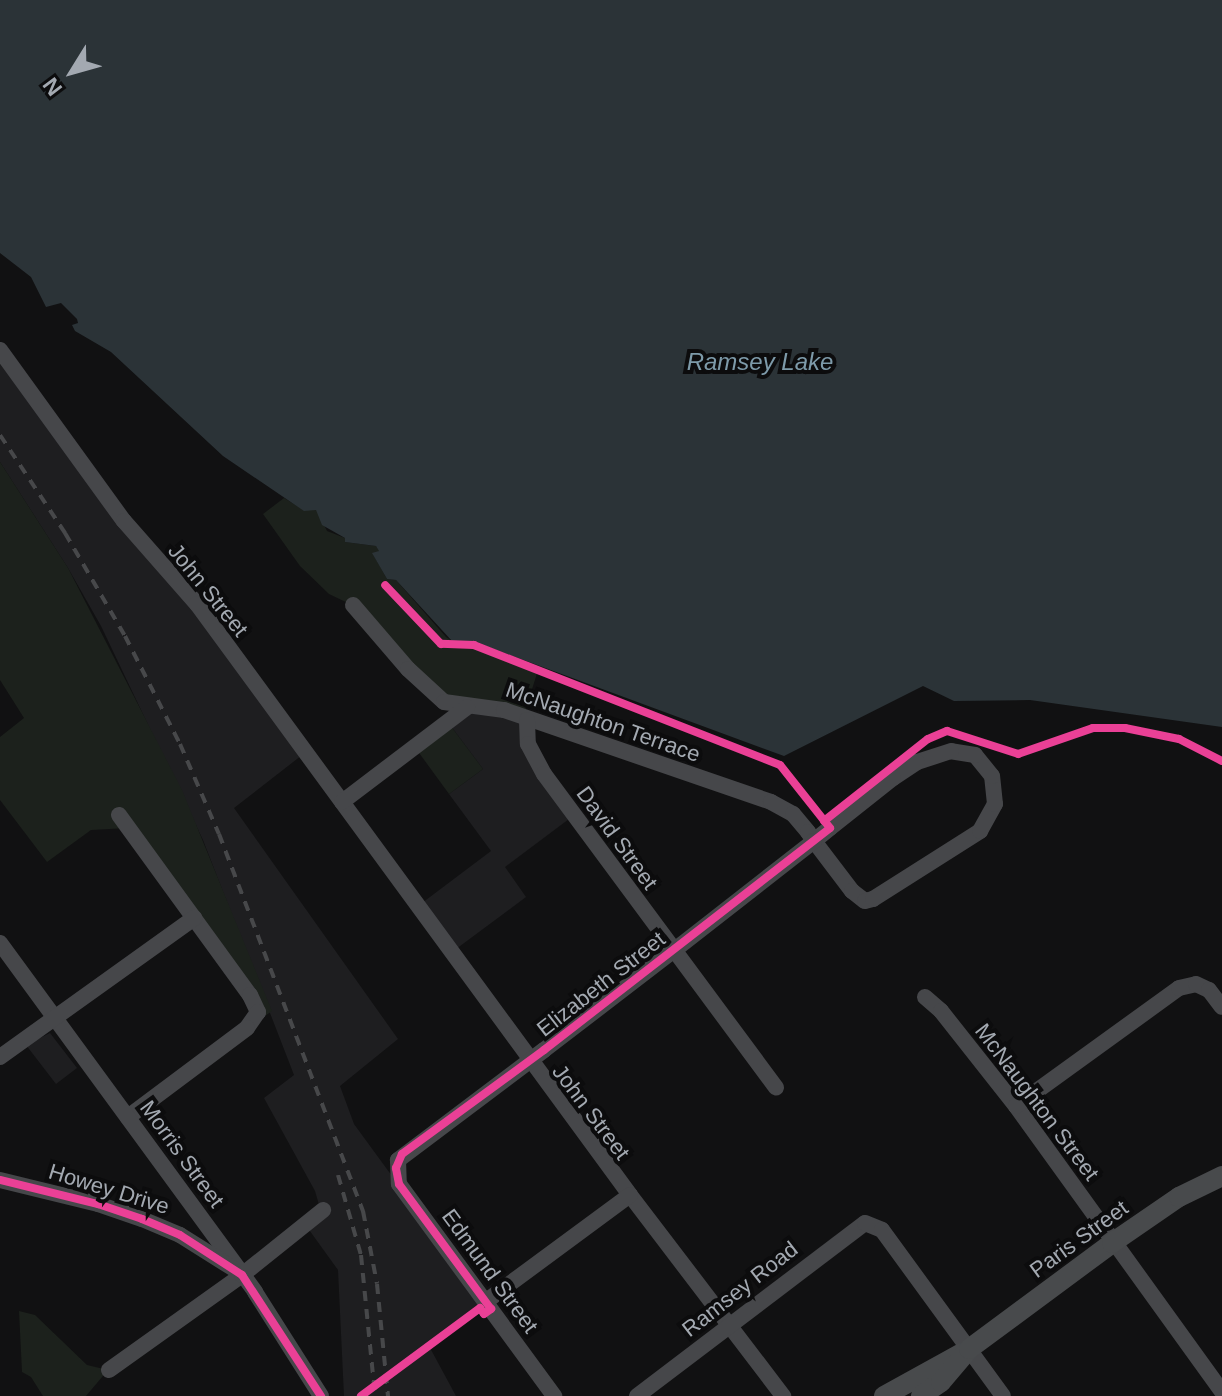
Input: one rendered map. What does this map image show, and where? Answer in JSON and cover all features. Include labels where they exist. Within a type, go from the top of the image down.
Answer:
[{"type":"main road","name":"Paris Street","points":[[884,1396],[936,1364],[969,1349],[1179,1197],[1222,1176]]},
{"type":"main road","name":"Paris Street","points":[[921,1396],[941,1382],[969,1349]]},
{"type":"street","name":"John Street","points":[[0,350],[124,521],[197,604],[630,1195],[783,1396]]},
{"type":"street","name":"McNaughton Terrace","points":[[353,605],[433,693],[450,704],[467,707],[483,705],[771,802],[793,814],[814,841]]},
{"type":"street","points":[[342,802],[467,707]]},
{"type":"street","name":"David Street","points":[[527,720],[528,744],[534,760],[776,1088]]},
{"type":"street","name":"Elizabeth Street","points":[[396,1168],[402,1154],[531,1060],[673,951],[814,841],[917,762],[951,751],[975,755],[992,776],[995,804],[980,831],[873,899],[858,897],[814,841]]},
{"type":"street","points":[[119,815],[250,995],[258,1012],[247,1028],[128,1117]]},
{"type":"street","points":[[0,1057],[194,918]]},
{"type":"street","name":"Morris Street","points":[[0,943],[242,1275],[321,1396]]},
{"type":"street","points":[[1016,1106],[1179,988],[1196,984],[1209,990],[1222,1007]]},
{"type":"street","name":"McNaughton Street","points":[[925,997],[941,1011],[1016,1106],[1222,1392]]},
{"type":"street","name":"Edmund Street","points":[[396,1168],[399,1184],[554,1396]]},
{"type":"street","name":"Howey Drive","points":[[0,1180],[98,1204],[142,1219],[180,1235],[242,1275]]},
{"type":"street","points":[[485,1302],[630,1195]]},
{"type":"street","points":[[109,1370],[242,1275],[323,1210]]},
{"type":"street","name":"Ramsey Road","points":[[637,1396],[857,1226],[872,1224],[882,1230],[969,1349]]},
{"type":"street","points":[[969,1349],[1003,1396]]},
{"type":"shaded area","points":[[0,351],[306,752],[234,808],[398,1039],[340,1086],[354,1124],[484,1302],[429,1346],[456,1396],[344,1396],[338,1270],[307,1227],[322,1215],[315,1191],[264,1098],[294,1075],[203,840],[101,626],[0,462]]},
{"type":"shaded area","points":[[0,462],[68,568],[182,790],[272,1011],[265,1016],[128,828],[91,830],[47,862],[0,800],[0,737],[24,718],[0,680]]},
{"type":"shaded area","points":[[284,498],[304,510],[317,510],[327,531],[345,538],[345,542],[376,546],[380,551],[373,554],[387,579],[396,580],[452,641],[472,641],[539,667],[523,718],[450,705],[352,605],[329,594],[300,566],[263,514]]},
{"type":"shaded area","points":[[465,707],[527,719],[526,736],[573,816],[505,867],[526,897],[452,952],[418,906],[491,851],[449,794],[483,769],[447,721]]},
{"type":"shaded area","points":[[447,721],[483,769],[449,794],[414,746]]},
{"type":"shaded area","points":[[50,1033],[77,1068],[56,1084],[26,1045]]},
{"type":"shaded area","points":[[19,1311],[35,1315],[87,1365],[108,1370],[86,1396],[43,1396],[31,1377],[22,1372]]},
{"type":"water","name":"Ramsey Lake","points":[[0,0],[1222,0],[1222,727],[1030,700],[954,701],[923,686],[784,756],[472,641],[452,641],[396,580],[387,579],[372,553],[379,551],[376,546],[345,542],[345,538],[322,525],[316,510],[304,511],[223,456],[111,352],[75,331],[72,325],[78,323],[77,319],[61,303],[46,307],[31,277],[0,253]]},
{"type":"railway","points":[[0,435],[65,533],[125,636],[180,744],[219,834],[363,1211],[377,1284],[388,1396]]},
{"type":"railway","points":[[338,1175],[361,1255],[375,1396]]},
{"type":"cycle path","points":[[361,1396],[480,1308],[484,1314],[491,1309],[399,1184],[396,1168],[402,1154],[544,1050],[830,828],[780,765],[474,645],[441,644],[385,585]]},
{"type":"cycle path","points":[[824,821],[928,739],[947,731],[1018,754],[1093,728],[1125,728],[1179,739],[1222,761]]},
{"type":"cycle path","points":[[0,1180],[98,1204],[142,1219],[180,1235],[242,1275],[321,1396]]}]
